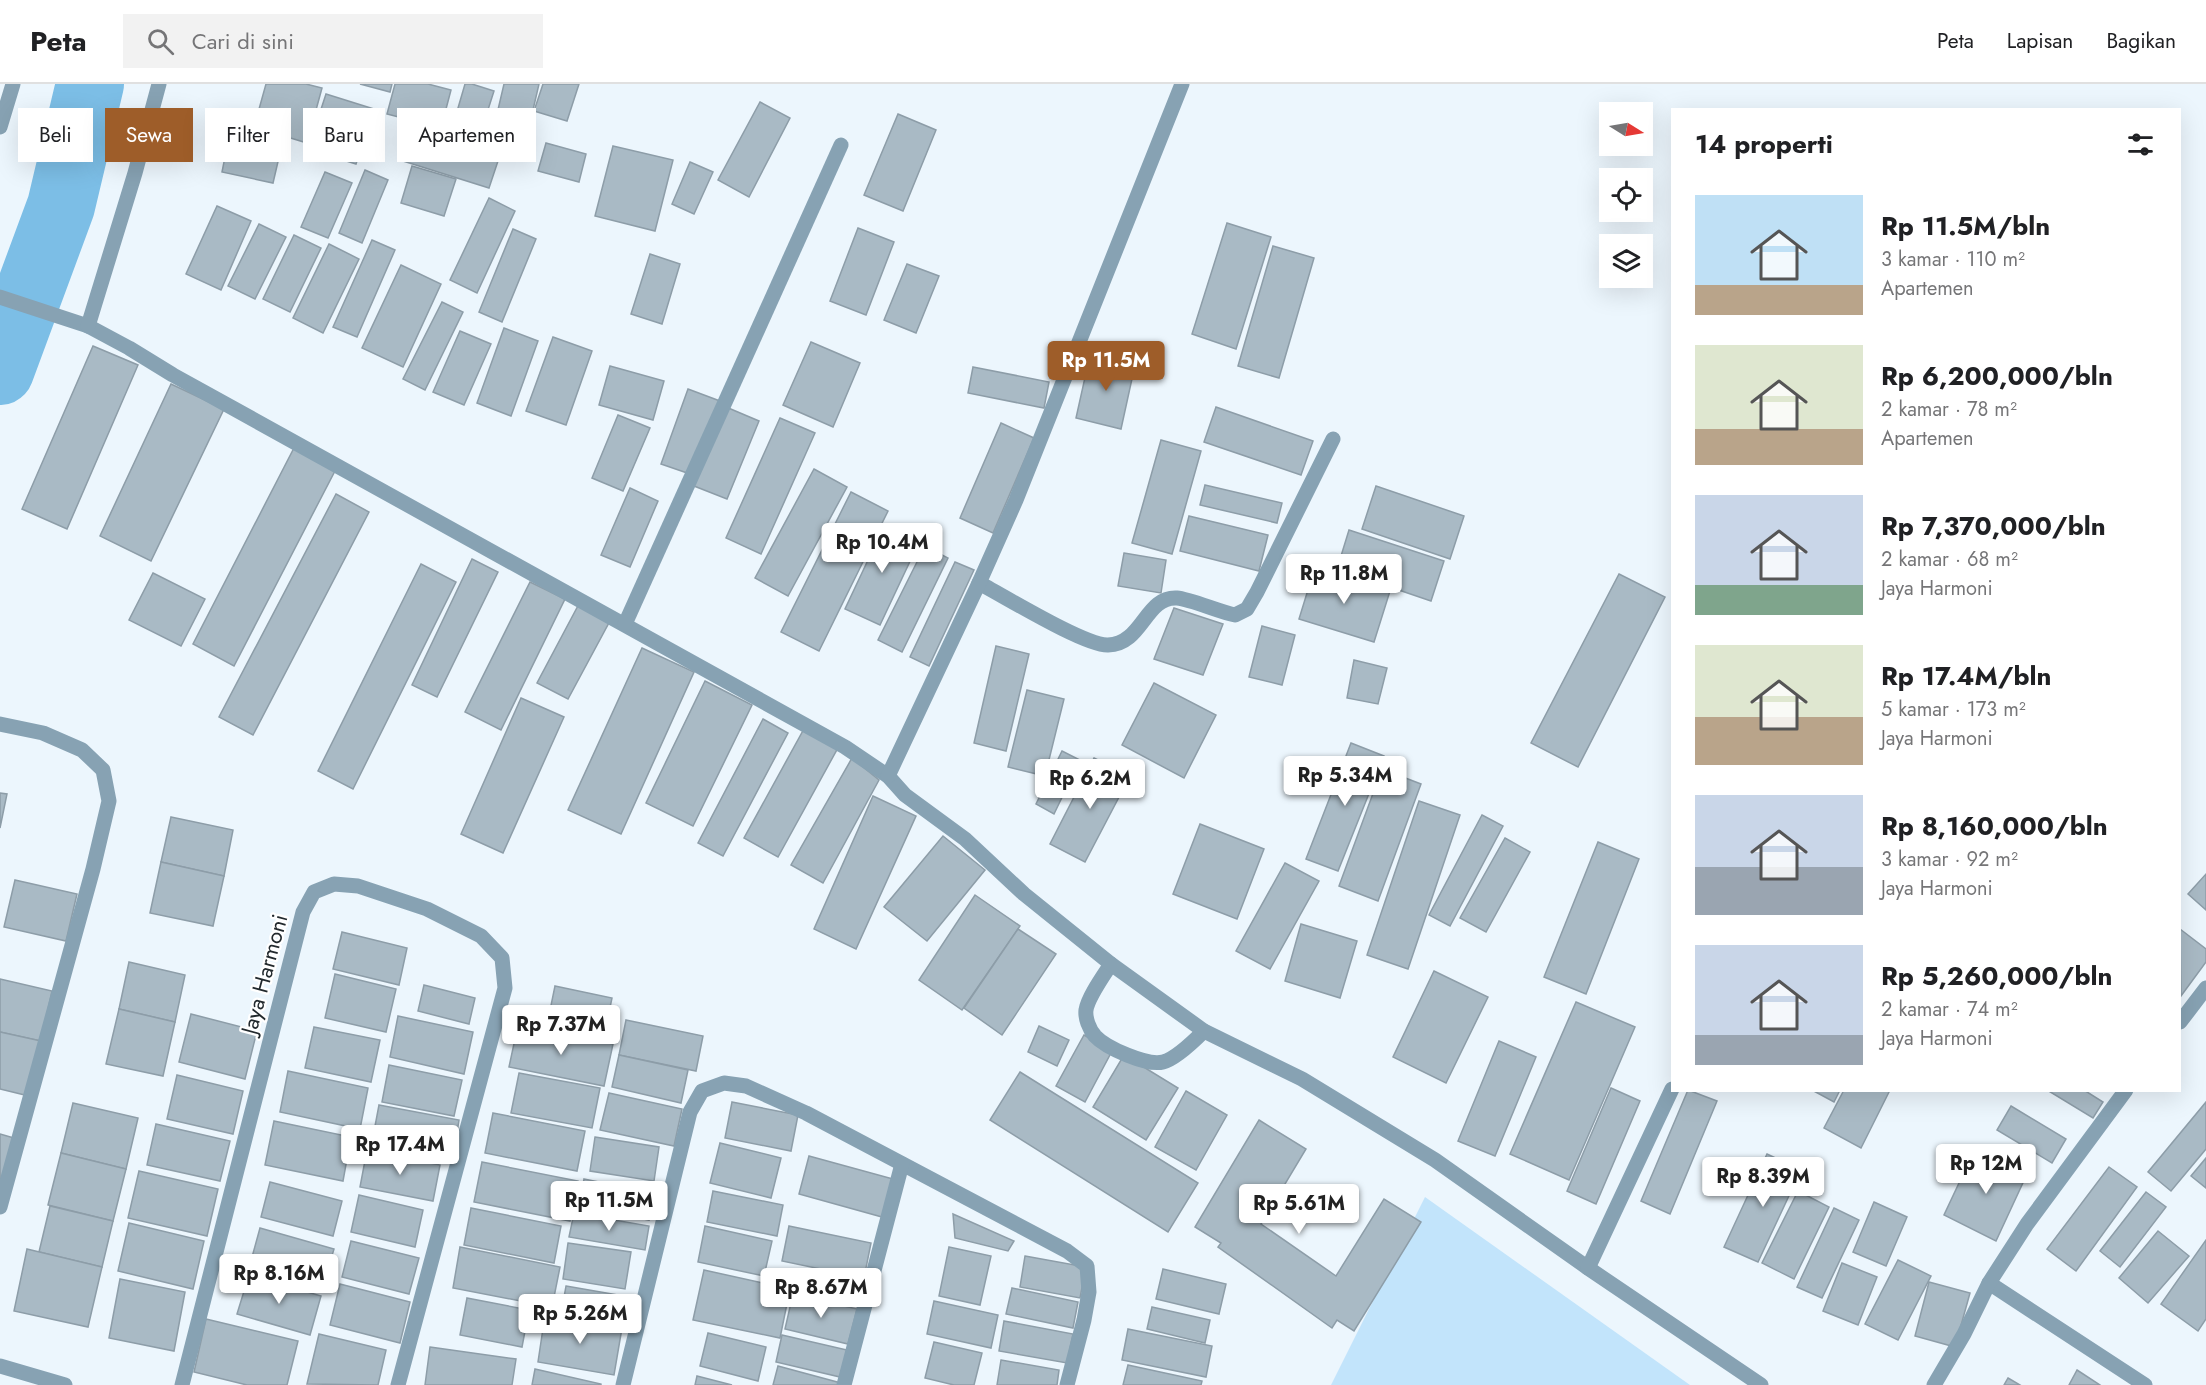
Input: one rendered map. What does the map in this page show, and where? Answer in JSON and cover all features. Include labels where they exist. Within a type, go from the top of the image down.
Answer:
[{"type":"street","points":[[0,127],[13,84]]},
{"type":"street","points":[[88,326],[135,173],[159,84]]},
{"type":"street","points":[[888,776],[979,583],[1029,467],[1182,84]]},
{"type":"street","points":[[625,624],[841,146]]},
{"type":"street","points":[[0,297],[88,326],[625,624],[768,706],[812,727],[888,776],[905,795],[965,839],[1024,894],[1111,964],[1204,1031],[1302,1079],[1435,1160],[1588,1268],[1761,1385]]},
{"type":"street","points":[[979,583],[1088,641],[1108,645],[1126,641],[1163,600],[1178,598],[1235,615],[1247,609],[1257,592],[1333,439]]},
{"type":"street","points":[[0,724],[43,733],[82,750],[103,770],[109,801],[93,869],[0,1207]]},
{"type":"street","name":"Jaya Harmoni","points":[[182,1385],[303,912],[314,892],[334,884],[358,886],[427,909],[482,936],[502,958],[505,988],[398,1385]]},
{"type":"street","points":[[1111,964],[1086,1008],[1087,1022],[1094,1035],[1106,1046],[1136,1058],[1164,1062],[1193,1042],[1204,1031]]},
{"type":"street","points":[[2181,1021],[2206,988]]},
{"type":"street","points":[[623,1385],[690,1112],[702,1091],[724,1083],[746,1086],[806,1113],[1066,1251],[1087,1266],[1089,1292],[1084,1320],[1066,1385]]},
{"type":"street","points":[[1588,1268],[1671,1091]]},
{"type":"street","points":[[1934,1385],[1964,1334],[1989,1282],[2027,1224],[2125,1092]]},
{"type":"street","points":[[844,1385],[902,1164]]},
{"type":"street","points":[[1989,1282],[2145,1385]]},
{"type":"street","points":[[0,1366],[65,1385]]},
{"type":"shaded area","points":[[1425,1197],[1690,1385],[1331,1385]]},
{"type":"building","points":[[266,84],[306,84],[322,88],[317,108],[303,108],[303,142],[291,138],[291,108],[259,108]]},
{"type":"building","points":[[360,84],[392,84],[390,92]]},
{"type":"building","points":[[395,84],[428,84],[451,90],[446,108],[397,108],[397,117],[387,114]]},
{"type":"building","points":[[465,84],[494,91],[489,108],[458,108]]},
{"type":"building","points":[[504,84],[539,84],[533,108],[498,108]]},
{"type":"building","points":[[543,84],[579,84],[567,121],[536,112],[535,108]]},
{"type":"building","points":[[326,94],[371,108],[321,108]]},
{"type":"building","points":[[760,102],[790,118],[749,197],[718,180]]},
{"type":"building","points":[[898,114],[936,130],[903,211],[864,195]]},
{"type":"building","points":[[546,143],[586,154],[579,182],[538,171]]},
{"type":"building","points":[[613,146],[673,160],[655,231],[595,216]]},
{"type":"building","points":[[224,162],[278,162],[273,183],[222,172]]},
{"type":"building","points":[[406,162],[498,162],[489,188]]},
{"type":"building","points":[[690,162],[713,172],[694,214],[672,204]]},
{"type":"building","points":[[412,166],[456,179],[444,216],[401,203]]},
{"type":"building","points":[[365,170],[388,180],[362,243],[339,233]]},
{"type":"building","points":[[325,172],[352,183],[328,238],[301,227]]},
{"type":"building","points":[[489,198],[515,211],[477,293],[450,280]]},
{"type":"building","points":[[217,206],[251,221],[221,290],[186,274]]},
{"type":"building","points":[[1227,223],[1271,237],[1236,349],[1192,334]]},
{"type":"building","points":[[259,224],[286,237],[255,299],[228,286]]},
{"type":"building","points":[[858,228],[894,242],[866,315],[830,301]]},
{"type":"building","points":[[513,229],[536,239],[502,322],[479,312]]},
{"type":"building","points":[[294,235],[321,248],[290,312],[263,299]]},
{"type":"building","points":[[372,240],[395,250],[357,337],[333,327]]},
{"type":"building","points":[[329,244],[359,259],[323,333],[293,318]]},
{"type":"building","points":[[1273,246],[1314,258],[1279,378],[1238,366]]},
{"type":"building","points":[[650,254],[680,264],[662,324],[631,314]]},
{"type":"building","points":[[907,264],[939,276],[916,333],[884,320]]},
{"type":"building","points":[[401,265],[441,284],[403,367],[362,348]]},
{"type":"building","points":[[442,302],[463,312],[425,390],[403,379]]},
{"type":"building","points":[[504,328],[538,341],[511,416],[477,403]]},
{"type":"building","points":[[460,331],[491,344],[464,405],[433,392]]},
{"type":"building","points":[[553,337],[592,351],[566,425],[526,411]]},
{"type":"building","points":[[811,342],[860,363],[833,427],[783,405]]},
{"type":"building","points":[[93,346],[138,365],[67,529],[22,509]]},
{"type":"building","points":[[1090,355],[1135,365],[1121,429],[1076,418]]},
{"type":"building","points":[[610,366],[664,381],[653,420],[599,405]]},
{"type":"building","points":[[973,367],[1049,382],[1044,408],[968,393]]},
{"type":"building","points":[[171,384],[224,409],[151,561],[100,536]]},
{"type":"building","points":[[688,389],[720,401],[693,475],[661,464]]},
{"type":"building","points":[[726,407],[759,421],[727,499],[694,486]]},
{"type":"building","points":[[1216,407],[1313,441],[1301,475],[1204,442]]},
{"type":"building","points":[[618,415],[650,428],[623,491],[592,478]]},
{"type":"building","points":[[780,418],[815,433],[761,554],[726,538]]},
{"type":"building","points":[[1001,423],[1034,438],[993,533],[960,518]]},
{"type":"building","points":[[1161,440],[1201,451],[1172,554],[1132,543]]},
{"type":"building","points":[[295,446],[337,467],[234,666],[193,644]]},
{"type":"building","points":[[814,469],[847,487],[788,596],[755,578]]},
{"type":"building","points":[[1205,485],[1282,503],[1277,523],[1200,505]]},
{"type":"building","points":[[1376,486],[1464,516],[1450,559],[1362,529]]},
{"type":"building","points":[[630,488],[658,501],[630,567],[601,555]]},
{"type":"building","points":[[851,492],[888,511],[819,651],[781,632]]},
{"type":"building","points":[[336,494],[369,512],[253,735],[219,717]]},
{"type":"building","points":[[1189,516],[1268,535],[1259,571],[1180,551]]},
{"type":"building","points":[[885,524],[920,540],[880,625],[845,609]]},
{"type":"building","points":[[1349,530],[1444,561],[1431,601],[1337,569]]},
{"type":"building","points":[[925,546],[948,558],[902,652],[878,640]]},
{"type":"building","points":[[1124,553],[1166,560],[1161,593],[1118,586]]},
{"type":"building","points":[[472,559],[498,572],[437,697],[412,685]]},
{"type":"building","points":[[955,562],[974,570],[929,666],[910,657]]},
{"type":"building","points":[[421,564],[456,582],[353,789],[318,771]]},
{"type":"building","points":[[1315,567],[1390,591],[1374,642],[1299,619]]},
{"type":"building","points":[[153,573],[205,599],[181,646],[129,620]]},
{"type":"building","points":[[1619,574],[1665,597],[1578,767],[1531,743]]},
{"type":"building","points":[[530,582],[565,599],[501,730],[465,712]]},
{"type":"building","points":[[580,602],[611,619],[568,699],[537,683]]},
{"type":"building","points":[[1174,608],[1223,624],[1203,675],[1154,659]]},
{"type":"building","points":[[1262,626],[1295,635],[1282,685],[1249,677]]},
{"type":"building","points":[[996,646],[1029,654],[1006,751],[974,743]]},
{"type":"building","points":[[642,648],[694,672],[621,834],[568,810]]},
{"type":"building","points":[[1354,660],[1387,668],[1378,704],[1347,698]]},
{"type":"building","points":[[705,681],[752,705],[693,826],[646,803]]},
{"type":"building","points":[[1154,683],[1216,715],[1184,778],[1122,745]]},
{"type":"building","points":[[1027,690],[1064,699],[1045,776],[1008,767]]},
{"type":"building","points":[[521,698],[564,717],[503,853],[461,834]]},
{"type":"building","points":[[763,719],[788,733],[723,856],[698,843]]},
{"type":"building","points":[[805,727],[839,746],[778,857],[744,838]]},
{"type":"building","points":[[1351,743],[1384,756],[1338,871],[1306,859]]},
{"type":"building","points":[[1062,751],[1080,760],[1054,814],[1036,804]]},
{"type":"building","points":[[852,758],[879,780],[823,883],[791,865]]},
{"type":"building","points":[[1094,758],[1130,776],[1085,862],[1050,844]]},
{"type":"building","points":[[1382,769],[1421,784],[1378,901],[1339,886]]},
{"type":"building","points":[[0,793],[7,794],[0,828]]},
{"type":"building","points":[[873,796],[916,816],[856,949],[814,929]]},
{"type":"building","points":[[1419,801],[1460,815],[1408,969],[1367,955]]},
{"type":"building","points":[[1482,815],[1503,826],[1450,926],[1429,915]]},
{"type":"building","points":[[171,817],[233,830],[224,876],[161,862]]},
{"type":"building","points":[[1200,824],[1264,849],[1237,919],[1173,894]]},
{"type":"building","points":[[943,836],[985,870],[927,941],[884,907]]},
{"type":"building","points":[[1505,838],[1530,852],[1486,932],[1460,918]]},
{"type":"building","points":[[1598,842],[1639,859],[1586,994],[1544,977]]},
{"type":"building","points":[[161,862],[224,876],[213,926],[150,913]]},
{"type":"building","points":[[1285,863],[1319,881],[1270,969],[1236,951]]},
{"type":"building","points":[[2206,874],[2206,910],[2188,894]]},
{"type":"building","points":[[15,880],[77,894],[66,941],[4,927]]},
{"type":"building","points":[[975,895],[1020,926],[962,1010],[919,980]]},
{"type":"building","points":[[1301,924],[1357,941],[1340,998],[1285,981]]},
{"type":"building","points":[[1018,929],[1056,954],[1002,1035],[964,1008]]},
{"type":"building","points":[[2181,930],[2206,949],[2206,962],[2181,996]]},
{"type":"building","points":[[342,932],[407,948],[399,985],[333,969]]},
{"type":"building","points":[[129,962],[185,975],[175,1022],[119,1009]]},
{"type":"building","points":[[1434,971],[1488,997],[1446,1083],[1393,1057]]},
{"type":"building","points":[[335,974],[396,989],[386,1032],[325,1018]]},
{"type":"building","points":[[0,979],[52,991],[41,1041],[0,1032]]},
{"type":"building","points":[[424,985],[475,998],[469,1024],[418,1011]]},
{"type":"building","points":[[555,986],[612,998],[604,1036],[547,1025]]},
{"type":"building","points":[[1576,1002],[1635,1027],[1569,1180],[1510,1154]]},
{"type":"building","points":[[119,1009],[175,1022],[163,1076],[106,1064]]},
{"type":"building","points":[[191,1014],[257,1031],[245,1079],[179,1062]]},
{"type":"building","points":[[398,1016],[473,1032],[464,1074],[390,1057]]},
{"type":"building","points":[[626,1020],[703,1036],[696,1071],[619,1055]]},
{"type":"building","points":[[518,1025],[613,1044],[604,1086],[509,1067]]},
{"type":"building","points":[[1039,1026],[1069,1040],[1057,1066],[1028,1052]]},
{"type":"building","points":[[314,1027],[380,1040],[371,1082],[305,1068]]},
{"type":"building","points":[[0,1032],[41,1041],[29,1096],[0,1089]]},
{"type":"building","points":[[1084,1035],[1112,1051],[1085,1102],[1056,1086]]},
{"type":"building","points":[[1499,1041],[1536,1057],[1495,1156],[1458,1141]]},
{"type":"building","points":[[619,1055],[688,1070],[681,1103],[612,1087]]},
{"type":"building","points":[[1124,1055],[1178,1088],[1146,1140],[1093,1107]]},
{"type":"building","points":[[389,1065],[462,1080],[454,1116],[382,1102]]},
{"type":"building","points":[[288,1071],[368,1088],[360,1129],[280,1112]]},
{"type":"building","points":[[1020,1072],[1198,1183],[1168,1232],[990,1120]]},
{"type":"building","points":[[519,1073],[600,1088],[592,1128],[511,1113]]},
{"type":"building","points":[[177,1075],[243,1091],[233,1134],[167,1119]]},
{"type":"building","points":[[1611,1088],[1640,1101],[1596,1204],[1567,1191]]},
{"type":"building","points":[[1186,1091],[1227,1115],[1196,1170],[1155,1147]]},
{"type":"building","points":[[1687,1092],[1717,1101],[1670,1214],[1641,1201]]},
{"type":"building","points":[[1816,1092],[1839,1092],[1834,1102]]},
{"type":"building","points":[[1843,1092],[1889,1092],[1861,1148],[1824,1128]]},
{"type":"building","points":[[2050,1092],[2087,1092],[2103,1102],[2093,1118]]},
{"type":"building","points":[[609,1093],[682,1109],[674,1146],[600,1130]]},
{"type":"building","points":[[732,1102],[798,1115],[791,1151],[725,1138]]},
{"type":"building","points":[[2206,1102],[2206,1149],[2171,1191],[2148,1172]]},
{"type":"building","points":[[73,1103],[138,1118],[126,1169],[61,1153]]},
{"type":"building","points":[[379,1105],[459,1120],[453,1157],[372,1142]]},
{"type":"building","points":[[2011,1106],[2066,1139],[2052,1163],[1997,1130]]},
{"type":"building","points":[[493,1113],[585,1131],[577,1171],[485,1153]]},
{"type":"building","points":[[1259,1120],[1306,1149],[1261,1224],[1336,1276],[1384,1199],[1421,1222],[1354,1331],[1337,1320],[1332,1328],[1218,1247],[1221,1243],[1195,1227]]},
{"type":"building","points":[[274,1121],[351,1137],[343,1181],[265,1165]]},
{"type":"building","points":[[156,1124],[230,1141],[220,1181],[147,1165]]},
{"type":"building","points":[[0,1134],[14,1138],[0,1188]]},
{"type":"building","points":[[595,1137],[659,1147],[654,1181],[590,1171]]},
{"type":"building","points":[[720,1143],[781,1158],[771,1198],[710,1183]]},
{"type":"building","points":[[1975,1149],[2027,1174],[1996,1241],[1944,1215]]},
{"type":"building","points":[[367,1150],[440,1165],[433,1201],[360,1187]]},
{"type":"building","points":[[61,1153],[126,1169],[113,1221],[48,1205]]},
{"type":"building","points":[[1767,1154],[1801,1170],[1758,1262],[1724,1247]]},
{"type":"building","points":[[809,1156],[893,1179],[882,1217],[799,1194]]},
{"type":"building","points":[[2206,1158],[2206,1188],[2191,1176]]},
{"type":"building","points":[[482,1162],[578,1181],[570,1221],[474,1202]]},
{"type":"building","points":[[2109,1167],[2137,1187],[2076,1271],[2047,1249]]},
{"type":"building","points":[[139,1171],[218,1189],[207,1236],[128,1218]]},
{"type":"building","points":[[584,1179],[654,1193],[649,1220],[579,1206]]},
{"type":"building","points":[[270,1182],[342,1201],[333,1236],[261,1217]]},
{"type":"building","points":[[713,1191],[783,1205],[777,1236],[707,1222]]},
{"type":"building","points":[[1798,1191],[1829,1207],[1794,1279],[1762,1263]]},
{"type":"building","points":[[2146,1192],[2166,1207],[2120,1267],[2100,1251]]},
{"type":"building","points":[[359,1195],[423,1210],[415,1247],[351,1232]]},
{"type":"building","points":[[1874,1202],[1907,1217],[1886,1266],[1853,1252]]},
{"type":"building","points":[[50,1206],[113,1221],[102,1267],[39,1252]]},
{"type":"building","points":[[471,1208],[561,1226],[554,1263],[464,1245]]},
{"type":"building","points":[[1834,1208],[1859,1220],[1822,1298],[1797,1287]]},
{"type":"building","points":[[574,1213],[649,1226],[645,1250],[569,1237]]},
{"type":"building","points":[[953,1214],[1014,1241],[1008,1251],[955,1238]]},
{"type":"building","points":[[129,1223],[204,1241],[193,1289],[118,1271]]},
{"type":"building","points":[[705,1226],[772,1241],[764,1276],[698,1262]]},
{"type":"building","points":[[789,1226],[871,1243],[864,1278],[782,1261]]},
{"type":"building","points":[[260,1228],[334,1249],[322,1289],[249,1268]]},
{"type":"building","points":[[2158,1231],[2189,1256],[2148,1303],[2119,1278]]},
{"type":"building","points":[[2206,1240],[2206,1319],[2198,1331],[2161,1304]]},
{"type":"building","points":[[351,1241],[419,1258],[409,1294],[342,1277]]},
{"type":"building","points":[[568,1243],[631,1252],[625,1289],[563,1279]]},
{"type":"building","points":[[460,1247],[560,1267],[552,1307],[453,1288]]},
{"type":"building","points":[[949,1247],[991,1256],[980,1305],[939,1296]]},
{"type":"building","points":[[27,1249],[102,1267],[88,1327],[14,1311]]},
{"type":"building","points":[[1025,1256],[1086,1267],[1080,1298],[1020,1287]]},
{"type":"building","points":[[1898,1260],[1931,1276],[1898,1340],[1865,1324]]},
{"type":"building","points":[[1842,1263],[1877,1277],[1858,1325],[1823,1311]]},
{"type":"building","points":[[1163,1269],[1226,1284],[1219,1314],[1156,1299]]},
{"type":"building","points":[[704,1270],[790,1289],[780,1338],[693,1320]]},
{"type":"building","points":[[249,1275],[321,1296],[310,1335],[237,1314]]},
{"type":"building","points":[[120,1279],[185,1292],[174,1351],[109,1338]]},
{"type":"building","points":[[1929,1282],[1970,1293],[1955,1347],[1915,1336]]},
{"type":"building","points":[[340,1284],[410,1302],[400,1343],[330,1325]]},
{"type":"building","points":[[566,1286],[630,1297],[625,1324],[561,1314]]},
{"type":"building","points":[[1012,1288],[1078,1302],[1073,1328],[1006,1314]]},
{"type":"building","points":[[793,1294],[857,1309],[848,1344],[785,1329]]},
{"type":"building","points":[[467,1298],[529,1310],[522,1347],[460,1335]]},
{"type":"building","points":[[934,1301],[998,1315],[991,1348],[927,1334]]},
{"type":"building","points":[[1152,1307],[1210,1320],[1205,1343],[1147,1329]]},
{"type":"building","points":[[545,1315],[622,1328],[614,1375],[538,1362]]},
{"type":"building","points":[[206,1319],[298,1341],[287,1385],[247,1385],[194,1372]]},
{"type":"building","points":[[1004,1321],[1073,1334],[1067,1363],[999,1351]]},
{"type":"building","points":[[1128,1329],[1212,1346],[1206,1377],[1122,1360]]},
{"type":"building","points":[[708,1333],[766,1347],[758,1381],[700,1366]]},
{"type":"building","points":[[319,1334],[386,1350],[378,1385],[307,1384]]},
{"type":"building","points":[[782,1335],[847,1350],[840,1377],[776,1362]]},
{"type":"building","points":[[934,1342],[982,1353],[974,1385],[954,1385],[925,1378]]},
{"type":"building","points":[[430,1347],[516,1359],[512,1385],[425,1385]]},
{"type":"building","points":[[1001,1360],[1059,1370],[1057,1385],[997,1385]]},
{"type":"building","points":[[1128,1365],[1202,1381],[1201,1385],[1123,1385]]},
{"type":"building","points":[[778,1366],[841,1383],[840,1385],[773,1385]]},
{"type":"building","points":[[535,1369],[601,1384],[601,1385],[532,1385]]},
{"type":"building","points":[[2077,1370],[2100,1385],[2069,1385]]},
{"type":"building","points":[[697,1376],[732,1385],[695,1385]]},
{"type":"building","points":[[2008,1378],[2020,1385],[2004,1385]]},
{"type":"waterway","points":[[0,371],[61,206],[90,84]]}]
